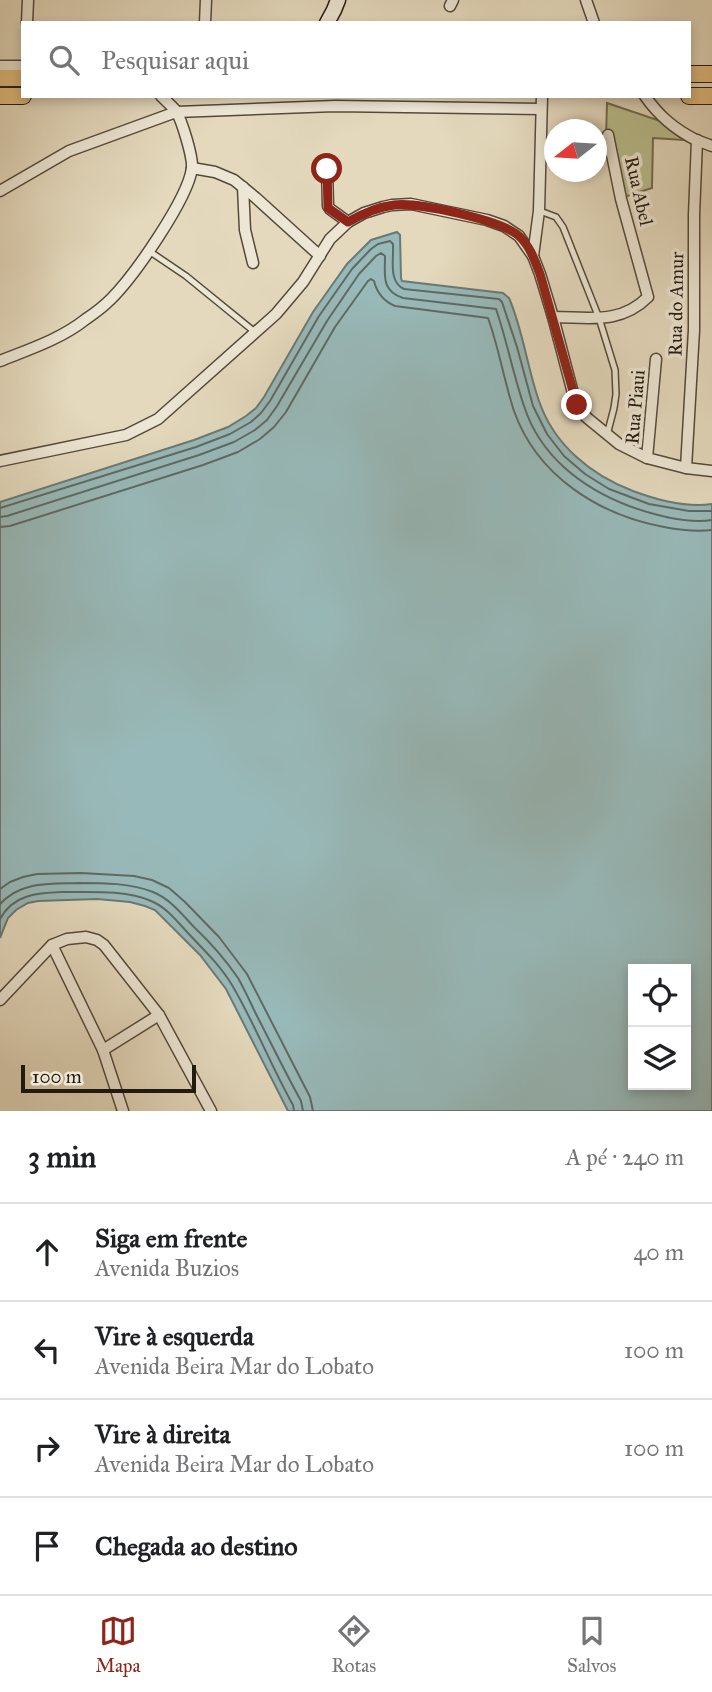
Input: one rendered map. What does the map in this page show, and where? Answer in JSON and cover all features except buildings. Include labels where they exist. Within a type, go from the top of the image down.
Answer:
[{"type":"main road","points":[[691,74],[712,74]]},
{"type":"main road","points":[[0,78],[21,78]]},
{"type":"main road","points":[[0,96],[21,96]]},
{"type":"main road","points":[[691,96],[712,96]]},
{"type":"street","points":[[27,21],[28,0]]},
{"type":"street","points":[[205,21],[206,0]]},
{"type":"street","points":[[586,0],[593,21]]},
{"type":"street","points":[[0,66],[21,66]]},
{"type":"street","points":[[0,361],[57,338],[85,321],[111,299],[149,251],[187,184],[191,167],[191,156],[176,112],[163,98]]},
{"type":"street","points":[[533,256],[539,211],[542,98]]},
{"type":"street","points":[[646,98],[657,113],[670,124],[697,141],[712,146]]},
{"type":"street","points":[[0,191],[69,151],[176,112],[335,106],[541,109]]},
{"type":"street","name":"Rua Abel","points":[[599,318],[622,315],[646,300],[648,295],[621,199],[608,135]]},
{"type":"street","name":"Rua do Amur","points":[[686,468],[694,330],[697,141]]},
{"type":"street","points":[[191,167],[220,173],[243,187],[320,256]]},
{"type":"street","points":[[327,169],[328,208],[348,222]]},
{"type":"street","points":[[243,187],[245,230],[253,263]]},
{"type":"street","points":[[0,461],[125,435],[158,419],[286,303],[303,282],[330,239],[348,222],[363,213],[383,207],[411,204],[487,220],[504,226],[519,236],[533,256],[553,317],[575,401],[586,417],[607,435],[648,458],[686,468],[712,471]]},
{"type":"street","points":[[553,317],[599,318]]},
{"type":"street","name":"Rua Piaui","points":[[648,458],[656,359]]},
{"type":"street","points":[[0,1000],[52,944],[86,937],[97,940],[104,945],[159,1015],[211,1111]]},
{"type":"street","points":[[52,944],[103,1050],[123,1111]]},
{"type":"street","points":[[103,1050],[159,1015]]},
{"type":"lane","points":[[539,211],[556,217],[563,227],[599,318],[615,370],[616,394],[607,435]]},
{"type":"lane","points":[[149,251],[186,275],[256,333]]},
{"type":"green space","points":[[607,103],[690,131],[684,140],[653,138],[652,188],[624,197],[607,140]]},
{"type":"water","points":[[397,232],[400,235],[402,281],[503,293],[509,298],[518,323],[539,401],[564,445],[589,467],[633,491],[682,504],[712,504],[712,1111],[288,1111],[226,989],[200,955],[155,910],[130,902],[97,899],[38,901],[16,910],[8,918],[0,938],[0,502],[194,440],[228,427],[246,416],[264,397],[313,312],[347,264],[371,240]]},
{"type":"route","points":[[327,169],[328,208],[348,222],[363,213],[383,207],[411,204],[487,220],[504,226],[519,236],[533,256],[540,274],[577,405]]}]
